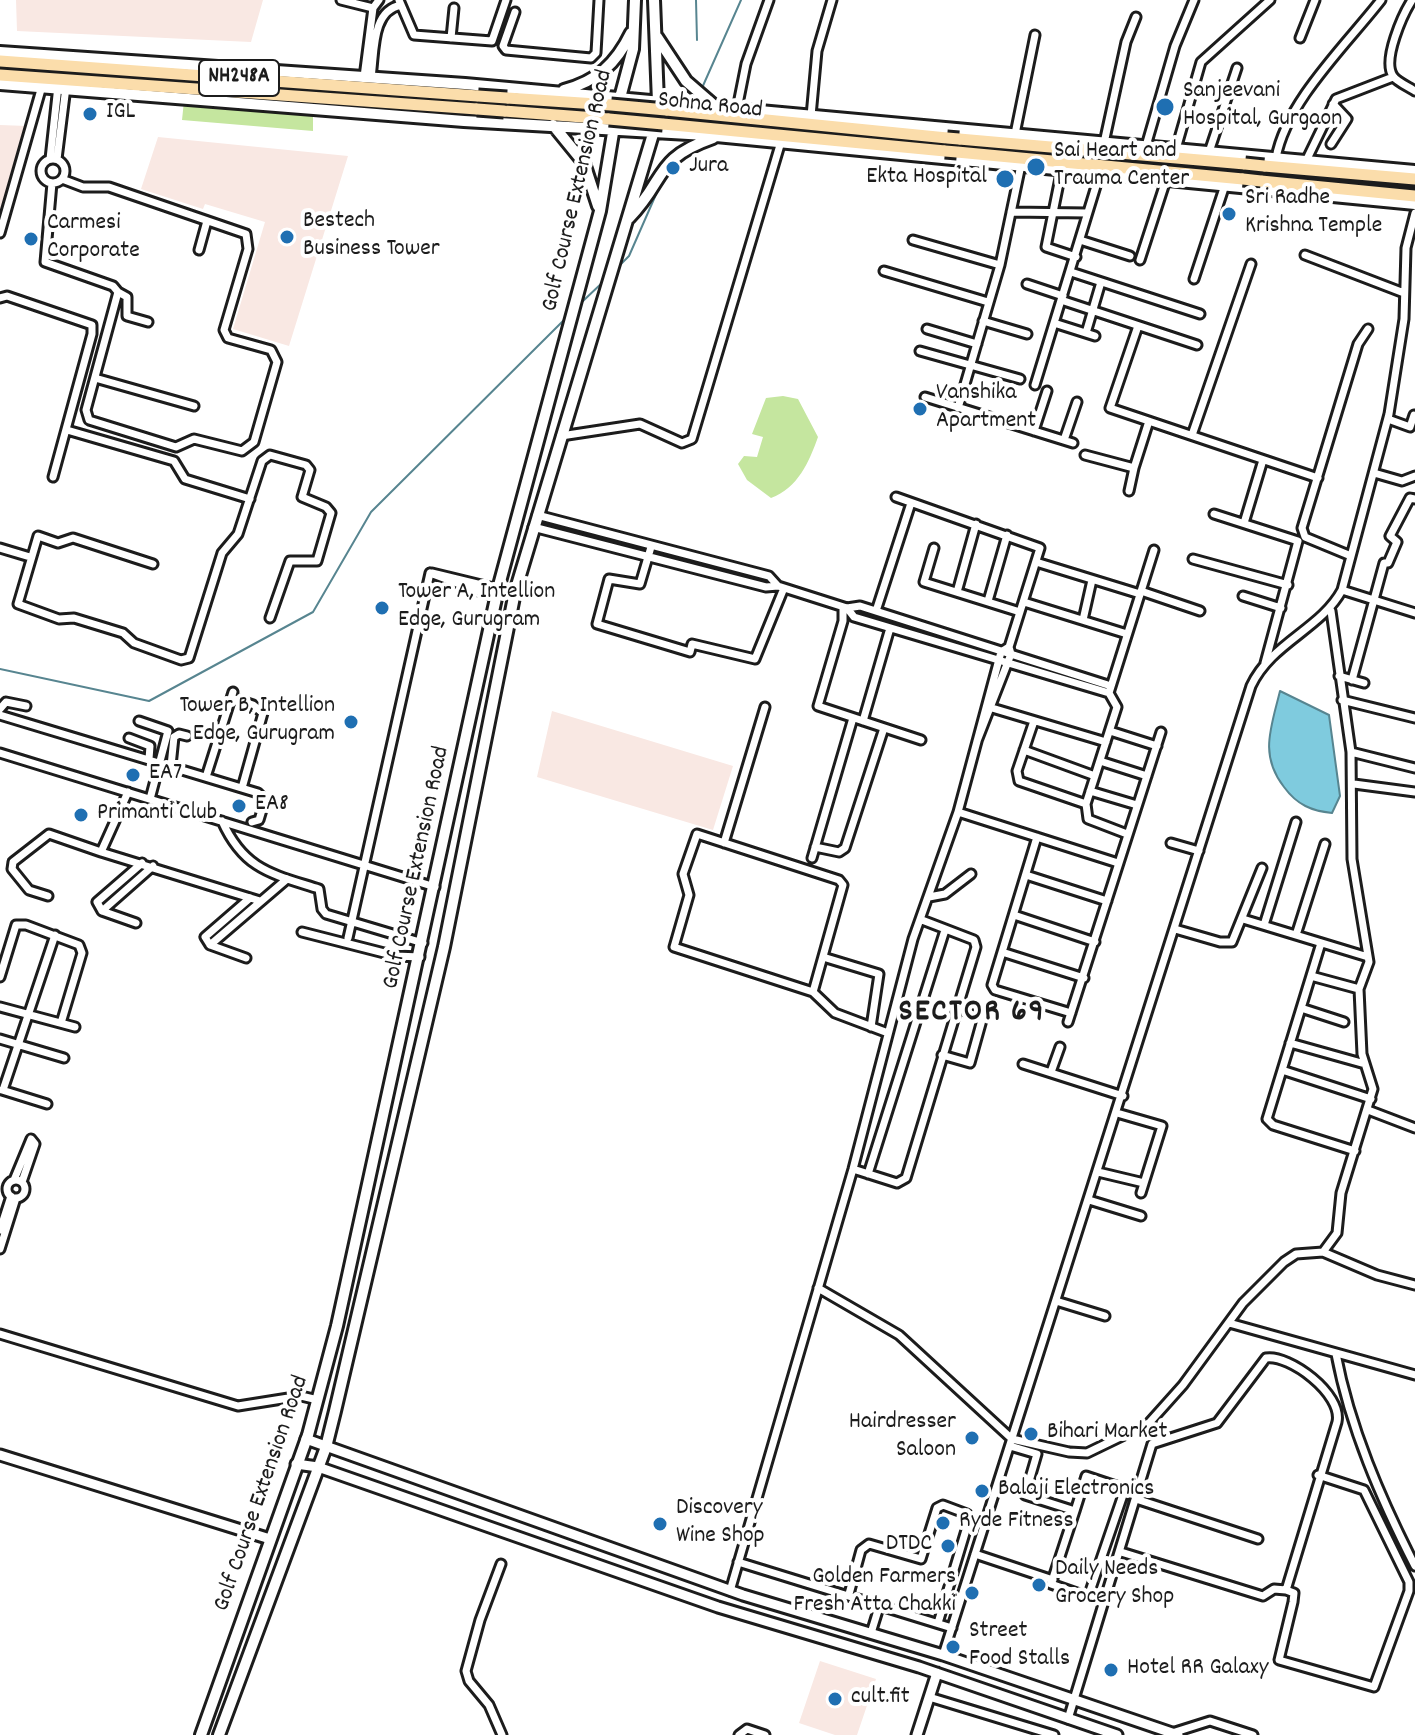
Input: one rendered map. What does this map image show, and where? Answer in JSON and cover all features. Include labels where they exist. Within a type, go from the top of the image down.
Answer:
[{"type":"highway","name":"Sohna Road","points":[[1,53],[478,96],[662,106],[1250,160],[1264,166],[1415,179]]},
{"type":"highway","name":"Sohna Road","points":[[0,75],[504,111],[611,124],[663,124],[1252,183],[1415,196]]},
{"type":"main road","name":"Golf Course Extension Road","points":[[201,1735],[317,1402],[420,957],[497,594],[600,211],[615,102],[633,49],[635,0]]},
{"type":"main road","points":[[219,1735],[326,1447],[415,1080],[515,592],[662,106],[654,0]]},
{"type":"main road","points":[[554,92],[597,78],[622,52],[635,26]]},
{"type":"main road","points":[[655,36],[686,81],[716,107]]},
{"type":"main road","points":[[1,53],[492,86],[615,102]]},
{"type":"main road","points":[[0,84],[489,122],[611,124],[653,134],[780,145],[950,154],[1021,165],[1166,180],[1225,185],[1252,183],[1415,204]]},
{"type":"main road","points":[[489,122],[492,86]]},
{"type":"main road","points":[[662,106],[716,107],[811,116],[953,135],[1015,134],[1209,152],[1250,160],[1276,158],[1415,171]]},
{"type":"main road","points":[[553,125],[584,163],[600,211]]},
{"type":"main road","points":[[950,154],[953,135]]},
{"type":"main road","points":[[628,219],[642,205],[664,165],[681,150],[715,137]]},
{"type":"main road","points":[[1250,160],[1252,183]]},
{"type":"street","points":[[341,0],[373,8]]},
{"type":"street","points":[[368,77],[373,8],[379,0]]},
{"type":"street","points":[[368,77],[381,18],[400,2],[414,35],[492,41],[506,0]]},
{"type":"street","points":[[515,12],[503,46],[506,50],[591,58],[596,53],[599,0]]},
{"type":"street","points":[[737,109],[746,64],[769,0]]},
{"type":"street","points":[[811,116],[817,51],[832,0]]},
{"type":"street","points":[[1146,146],[1175,46],[1194,0]]},
{"type":"street","points":[[1176,149],[1201,62],[1270,0]]},
{"type":"street","points":[[1300,38],[1315,0]]},
{"type":"street","points":[[1276,158],[1282,133],[1300,104],[1381,0]]},
{"type":"street","points":[[1412,0],[1393,42],[1390,69],[1393,77],[1415,91]]},
{"type":"street","points":[[451,38],[454,8]]},
{"type":"street","points":[[1104,143],[1126,42],[1136,17]]},
{"type":"street","points":[[1015,134],[1035,35]]},
{"type":"street","points":[[1209,152],[1237,68]]},
{"type":"street","points":[[1306,161],[1336,99],[1393,77]]},
{"type":"street","points":[[0,233],[42,86]]},
{"type":"street","points":[[52,183],[43,177],[41,170],[54,159],[62,87]]},
{"type":"street","points":[[1331,144],[1347,119],[1333,104]]},
{"type":"street","points":[[561,436],[640,424],[682,443],[692,439],[780,145]]},
{"type":"street","points":[[54,159],[65,168],[62,179]]},
{"type":"street","points":[[958,408],[1000,265],[1021,165]]},
{"type":"street","points":[[1062,168],[1046,247],[1076,257]]},
{"type":"street","points":[[1035,385],[1100,173]]},
{"type":"street","points":[[52,183],[62,179],[83,187],[109,187],[246,234],[248,238],[224,324],[225,335],[271,350],[276,357],[252,446],[242,451],[194,439],[176,447],[93,423],[86,410],[118,292]]},
{"type":"street","points":[[1140,260],[1166,180]]},
{"type":"street","points":[[52,183],[45,262],[113,286],[127,297],[127,316],[148,322]]},
{"type":"street","points":[[1194,279],[1225,185]]},
{"type":"street","points":[[1011,212],[1055,210],[1087,213]]},
{"type":"street","points":[[1265,663],[1331,611],[1342,590],[1388,419],[1404,319],[1404,293],[1415,213]]},
{"type":"street","points":[[199,250],[207,221]]},
{"type":"street","points":[[913,240],[1000,265]]},
{"type":"street","points":[[1080,240],[1130,256]]},
{"type":"street","points":[[1305,255],[1404,293]]},
{"type":"street","points":[[1192,435],[1251,264]]},
{"type":"street","points":[[884,271],[988,302]]},
{"type":"street","points":[[1071,272],[1200,314]]},
{"type":"street","points":[[1086,333],[1101,282]]},
{"type":"street","points":[[1027,284],[1092,311],[1197,345]]},
{"type":"street","points":[[0,298],[7,296],[92,325],[53,477]]},
{"type":"street","points":[[1404,319],[1415,322]]},
{"type":"street","points":[[983,321],[1027,334]]},
{"type":"street","points":[[1054,323],[1095,336]]},
{"type":"street","points":[[1138,326],[1110,408],[1318,478]]},
{"type":"street","points":[[927,329],[977,344]]},
{"type":"street","points":[[1351,556],[1305,537],[1302,531],[1358,344],[1368,329]]},
{"type":"street","points":[[920,351],[1020,379]]},
{"type":"street","points":[[95,378],[194,406]]},
{"type":"street","points":[[1034,431],[1047,391]]},
{"type":"street","points":[[925,397],[1073,443]]},
{"type":"street","points":[[1064,440],[1077,402]]},
{"type":"street","points":[[1388,419],[1410,427],[1414,415]]},
{"type":"street","points":[[1129,491],[1149,421]]},
{"type":"street","points":[[67,430],[174,461],[185,479],[250,499]]},
{"type":"street","points":[[153,564],[73,538],[58,543],[37,537],[18,600],[20,607],[123,633],[136,644],[185,660],[191,656],[223,550],[238,534],[262,461],[270,455],[309,466],[302,497],[326,507],[331,513],[317,561],[295,558],[290,561],[270,618]]},
{"type":"street","points":[[1085,455],[1134,468]]},
{"type":"street","points":[[1244,523],[1263,460]]},
{"type":"street","points":[[1352,680],[1384,563],[1388,563],[1397,542],[1390,536],[1413,498],[1412,478],[1374,473]]},
{"type":"street","points":[[730,1591],[853,1169],[913,939],[958,812],[976,743],[1040,548],[896,497]]},
{"type":"street","points":[[876,611],[911,503]]},
{"type":"street","points":[[943,1655],[1251,686],[1265,663],[1288,585],[1298,541],[1214,514]]},
{"type":"street","points":[[537,515],[769,576],[781,587]]},
{"type":"street","points":[[957,592],[976,524]]},
{"type":"street","points":[[533,527],[766,587],[781,587],[845,608],[860,606],[1110,689]]},
{"type":"street","points":[[988,601],[1007,535]]},
{"type":"street","points":[[625,550],[628,540]]},
{"type":"street","points":[[651,547],[640,584],[609,579],[597,624],[690,652],[692,644],[755,659],[781,587]]},
{"type":"street","points":[[0,548],[30,557]]},
{"type":"street","points":[[934,548],[924,582],[1020,612]]},
{"type":"street","points":[[1127,834],[1088,819],[1086,804],[1117,703],[1110,689],[1154,550]]},
{"type":"street","points":[[1193,559],[1288,585]]},
{"type":"street","points":[[1036,562],[1200,611]]},
{"type":"street","points":[[348,938],[430,573],[497,594]]},
{"type":"street","points":[[1083,620],[1092,580]]},
{"type":"street","points":[[1342,590],[1415,613]]},
{"type":"street","points":[[1243,596],[1281,608]]},
{"type":"street","points":[[1024,602],[1127,634]]},
{"type":"street","points":[[845,608],[854,617],[890,628],[1005,654]]},
{"type":"street","points":[[845,608],[818,706],[921,740]]},
{"type":"street","points":[[1323,1252],[1337,1233],[1341,1193],[1373,1089],[1365,1064],[1359,989],[1368,957],[1352,859],[1354,784],[1331,611]]},
{"type":"street","points":[[863,721],[890,628]]},
{"type":"street","points":[[976,743],[1008,663],[1005,654]]},
{"type":"street","points":[[1008,663],[1110,689]]},
{"type":"street","points":[[1339,676],[1364,683]]},
{"type":"street","points":[[206,777],[232,695],[263,713],[242,788]]},
{"type":"street","points":[[1342,700],[1415,718]]},
{"type":"street","points":[[0,709],[6,702],[26,706]]},
{"type":"street","points":[[724,843],[765,707]]},
{"type":"street","points":[[992,708],[1106,742]]},
{"type":"street","points":[[0,715],[242,788],[265,798],[260,818],[252,822]]},
{"type":"street","points":[[812,858],[853,718]]},
{"type":"street","points":[[139,721],[168,731],[150,799]]},
{"type":"street","points":[[1034,721],[1017,771],[1019,781],[1086,804]]},
{"type":"street","points":[[815,847],[839,852],[845,848],[884,728]]},
{"type":"street","points":[[1110,731],[1157,746]]},
{"type":"street","points":[[1068,1022],[1161,732]]},
{"type":"street","points":[[171,766],[174,737],[182,733],[187,736]]},
{"type":"street","points":[[129,738],[150,746],[149,759]]},
{"type":"street","points":[[1024,750],[1095,776]]},
{"type":"street","points":[[1351,752],[1415,768]]},
{"type":"street","points":[[0,753],[435,887]]},
{"type":"street","points":[[1100,761],[1147,776]]},
{"type":"street","points":[[1354,784],[1415,792]]},
{"type":"street","points":[[1090,791],[1137,805]]},
{"type":"street","points":[[101,852],[128,792]]},
{"type":"street","points":[[958,812],[1118,863]]},
{"type":"street","points":[[222,821],[243,856],[266,873],[319,889],[323,911],[423,943]]},
{"type":"street","points":[[1264,925],[1296,822]]},
{"type":"street","points":[[48,896],[29,890],[12,869],[13,862],[49,834],[260,901]]},
{"type":"street","points":[[813,992],[843,885],[839,880],[697,834],[683,874],[689,895],[674,947],[813,992],[835,1013],[888,1033]]},
{"type":"street","points":[[1037,837],[992,985],[995,990],[1071,1013]]},
{"type":"street","points":[[1171,843],[1199,851]]},
{"type":"street","points":[[1296,935],[1325,844]]},
{"type":"street","points":[[136,923],[102,911],[97,902],[142,863]]},
{"type":"street","points":[[102,911],[153,866]]},
{"type":"street","points":[[1175,929],[1228,943],[1236,936],[1262,868]]},
{"type":"street","points":[[134,870],[140,878]]},
{"type":"street","points":[[929,897],[945,894],[971,874]]},
{"type":"street","points":[[1026,875],[1107,901]]},
{"type":"street","points":[[210,945],[287,879]]},
{"type":"street","points":[[108,892],[115,899]]},
{"type":"street","points":[[210,945],[206,933],[250,898]]},
{"type":"street","points":[[1014,915],[1095,942]]},
{"type":"street","points":[[1243,919],[1368,957]]},
{"type":"street","points":[[853,1169],[897,1183],[906,1178],[976,944],[974,940],[922,920]]},
{"type":"street","points":[[0,977],[16,925],[26,925],[55,935],[82,948],[61,1023]]},
{"type":"street","points":[[868,1174],[945,930]]},
{"type":"street","points":[[302,932],[396,956],[420,957]]},
{"type":"street","points":[[47,1104],[2,1090],[55,935]]},
{"type":"street","points":[[1321,943],[1267,1112],[1269,1123],[1355,1151]]},
{"type":"street","points":[[210,945],[246,958]]},
{"type":"street","points":[[1002,952],[1084,978]]},
{"type":"street","points":[[823,957],[879,974],[871,1027]]},
{"type":"street","points":[[1311,976],[1359,989]]},
{"type":"street","points":[[0,1007],[75,1027]]},
{"type":"street","points":[[942,1055],[970,1063],[982,1020],[980,1015],[958,1007]]},
{"type":"street","points":[[1301,1008],[1344,1022]]},
{"type":"street","points":[[0,1039],[64,1058]]},
{"type":"street","points":[[1290,1043],[1365,1064]]},
{"type":"street","points":[[1051,1072],[1060,1047]]},
{"type":"street","points":[[1023,1064],[1123,1096]]},
{"type":"street","points":[[1282,1070],[1371,1099]]},
{"type":"street","points":[[1368,1110],[1415,1128]]},
{"type":"street","points":[[1117,1113],[1162,1126],[1141,1193]]},
{"type":"street","points":[[0,1230],[9,1194],[16,1181],[35,1142],[31,1139],[16,1181]]},
{"type":"street","points":[[1098,1172],[1144,1183]]},
{"type":"street","points":[[0,1177],[16,1181],[24,1193],[9,1194]]},
{"type":"street","points":[[0,1249],[9,1194]]},
{"type":"street","points":[[1089,1200],[1141,1216]]},
{"type":"street","points":[[1011,1442],[1087,1453],[1149,1423],[1183,1385],[1229,1323],[1284,1262],[1296,1254],[1323,1252],[1377,1275],[1415,1285]]},
{"type":"street","points":[[818,1288],[899,1335],[1011,1442],[1037,1454],[1025,1495],[1075,1511]]},
{"type":"street","points":[[1056,1301],[1105,1316]]},
{"type":"street","points":[[1229,1323],[1415,1375]]},
{"type":"street","points":[[0,1334],[238,1406],[301,1396],[335,1411]]},
{"type":"street","points":[[1336,1354],[1344,1398],[1393,1522],[1415,1566]]},
{"type":"street","points":[[1068,1719],[1152,1444],[1217,1423],[1261,1363],[1272,1357],[1327,1388],[1338,1405],[1337,1422],[1318,1475],[1286,1590]]},
{"type":"street","points":[[306,1439],[730,1591],[943,1655],[1175,1734],[1210,1721],[1253,1735]]},
{"type":"street","points":[[0,1455],[270,1539]]},
{"type":"street","points":[[296,1464],[318,1467],[718,1607],[919,1667],[1117,1735]]},
{"type":"street","points":[[1121,1552],[1263,1596],[1274,1589],[1294,1593],[1279,1660],[1374,1687],[1409,1591],[1409,1582],[1364,1490],[1318,1475]]},
{"type":"street","points":[[1086,1476],[1125,1489],[1088,1597],[1051,1584],[1075,1511],[1086,1476]]},
{"type":"street","points":[[1136,1499],[1258,1539]]},
{"type":"street","points":[[849,1594],[864,1547],[869,1544],[921,1559],[937,1508],[949,1507],[969,1516],[969,1520],[938,1623]]},
{"type":"street","points":[[975,1554],[1053,1580]]},
{"type":"street","points":[[738,1562],[952,1628]]},
{"type":"street","points":[[501,1564],[480,1620],[466,1671],[469,1681],[489,1705],[502,1735]]},
{"type":"street","points":[[871,1633],[880,1604]]},
{"type":"street","points":[[919,1667],[925,1650]]},
{"type":"street","points":[[952,1680],[958,1662]]},
{"type":"street","points":[[917,1735],[937,1673]]},
{"type":"street","points":[[929,1697],[1054,1735]]},
{"type":"street","points":[[739,1735],[747,1729],[765,1735]]},
{"type":"shaded area","points":[[16,0],[263,0],[251,42],[17,31]]},
{"type":"shaded area","points":[[0,125],[27,126],[0,211]]},
{"type":"shaded area","points":[[158,137],[348,156],[289,346],[233,329],[265,222],[205,204],[203,209],[141,189]]},
{"type":"shaded area","points":[[552,711],[733,766],[713,830],[537,777]]},
{"type":"shaded area","points":[[820,1661],[876,1679],[857,1735],[835,1735],[799,1723]]},
{"type":"green space","points":[[184,101],[313,111],[313,131],[182,120]]},
{"type":"green space","points":[[783,396],[798,399],[818,437],[795,481],[771,498],[747,480],[738,464],[744,456],[757,457],[763,437],[752,434],[766,398]]},
{"type":"water","points":[[1280,691],[1329,715],[1340,796],[1332,813],[1311,809],[1300,803],[1276,775],[1269,741]]},
{"type":"waterway","points":[[696,0],[697,40]]},
{"type":"waterway","points":[[702,88],[741,0]]},
{"type":"waterway","points":[[616,269],[629,256],[661,183]]},
{"type":"waterway","points":[[583,301],[603,282]]},
{"type":"waterway","points":[[0,669],[149,701],[313,612],[371,512],[565,319]]},
{"type":"place","name":"Sanjeevani Hospital, Gurgaon","points":[[1165,107]]},
{"type":"place","name":"IGL","points":[[90,114]]},
{"type":"place","name":"Sai Heart and Trauma Center","points":[[1036,167]]},
{"type":"place","name":"Jura","points":[[673,168]]},
{"type":"place","name":"Ekta Hospital","points":[[1005,179]]},
{"type":"place","name":"Sri Radhe Krishna Temple","points":[[1229,214]]},
{"type":"place","name":"Bestech Business Tower","points":[[287,237]]},
{"type":"place","name":"Carmesi Corporate","points":[[31,239]]},
{"type":"place","name":"Vanshika Apartment","points":[[920,409]]},
{"type":"place","name":"Tower A, Intellion Edge, Gurugram","points":[[382,608]]},
{"type":"place","name":"Tower B, Intellion Edge, Gurugram","points":[[351,722]]},
{"type":"place","name":"EA7","points":[[133,775]]},
{"type":"place","name":"EA8","points":[[239,806]]},
{"type":"place","name":"Primanti Club","points":[[81,815]]},
{"type":"place","name":"Bihari Market","points":[[1031,1434]]},
{"type":"place","name":"Hairdresser Saloon","points":[[972,1438]]},
{"type":"place","name":"Balaji Electronics","points":[[982,1491]]},
{"type":"place","name":"Ryde Fitness","points":[[943,1523]]},
{"type":"place","name":"Discovery Wine Shop","points":[[660,1524]]},
{"type":"place","name":"DTDC","points":[[948,1546]]},
{"type":"place","name":"Daily Needs Grocery Shop","points":[[1039,1585]]},
{"type":"place","name":"Golden Farmers Fresh Atta Chakki","points":[[972,1593]]},
{"type":"place","name":"Street Food Stalls","points":[[953,1647]]},
{"type":"place","name":"Hotel RR Galaxy","points":[[1111,1670]]},
{"type":"place","name":"cult.fit","points":[[835,1699]]},
{"type":"district","name":"SECTOR 69","points":[[972,1015]]}]
